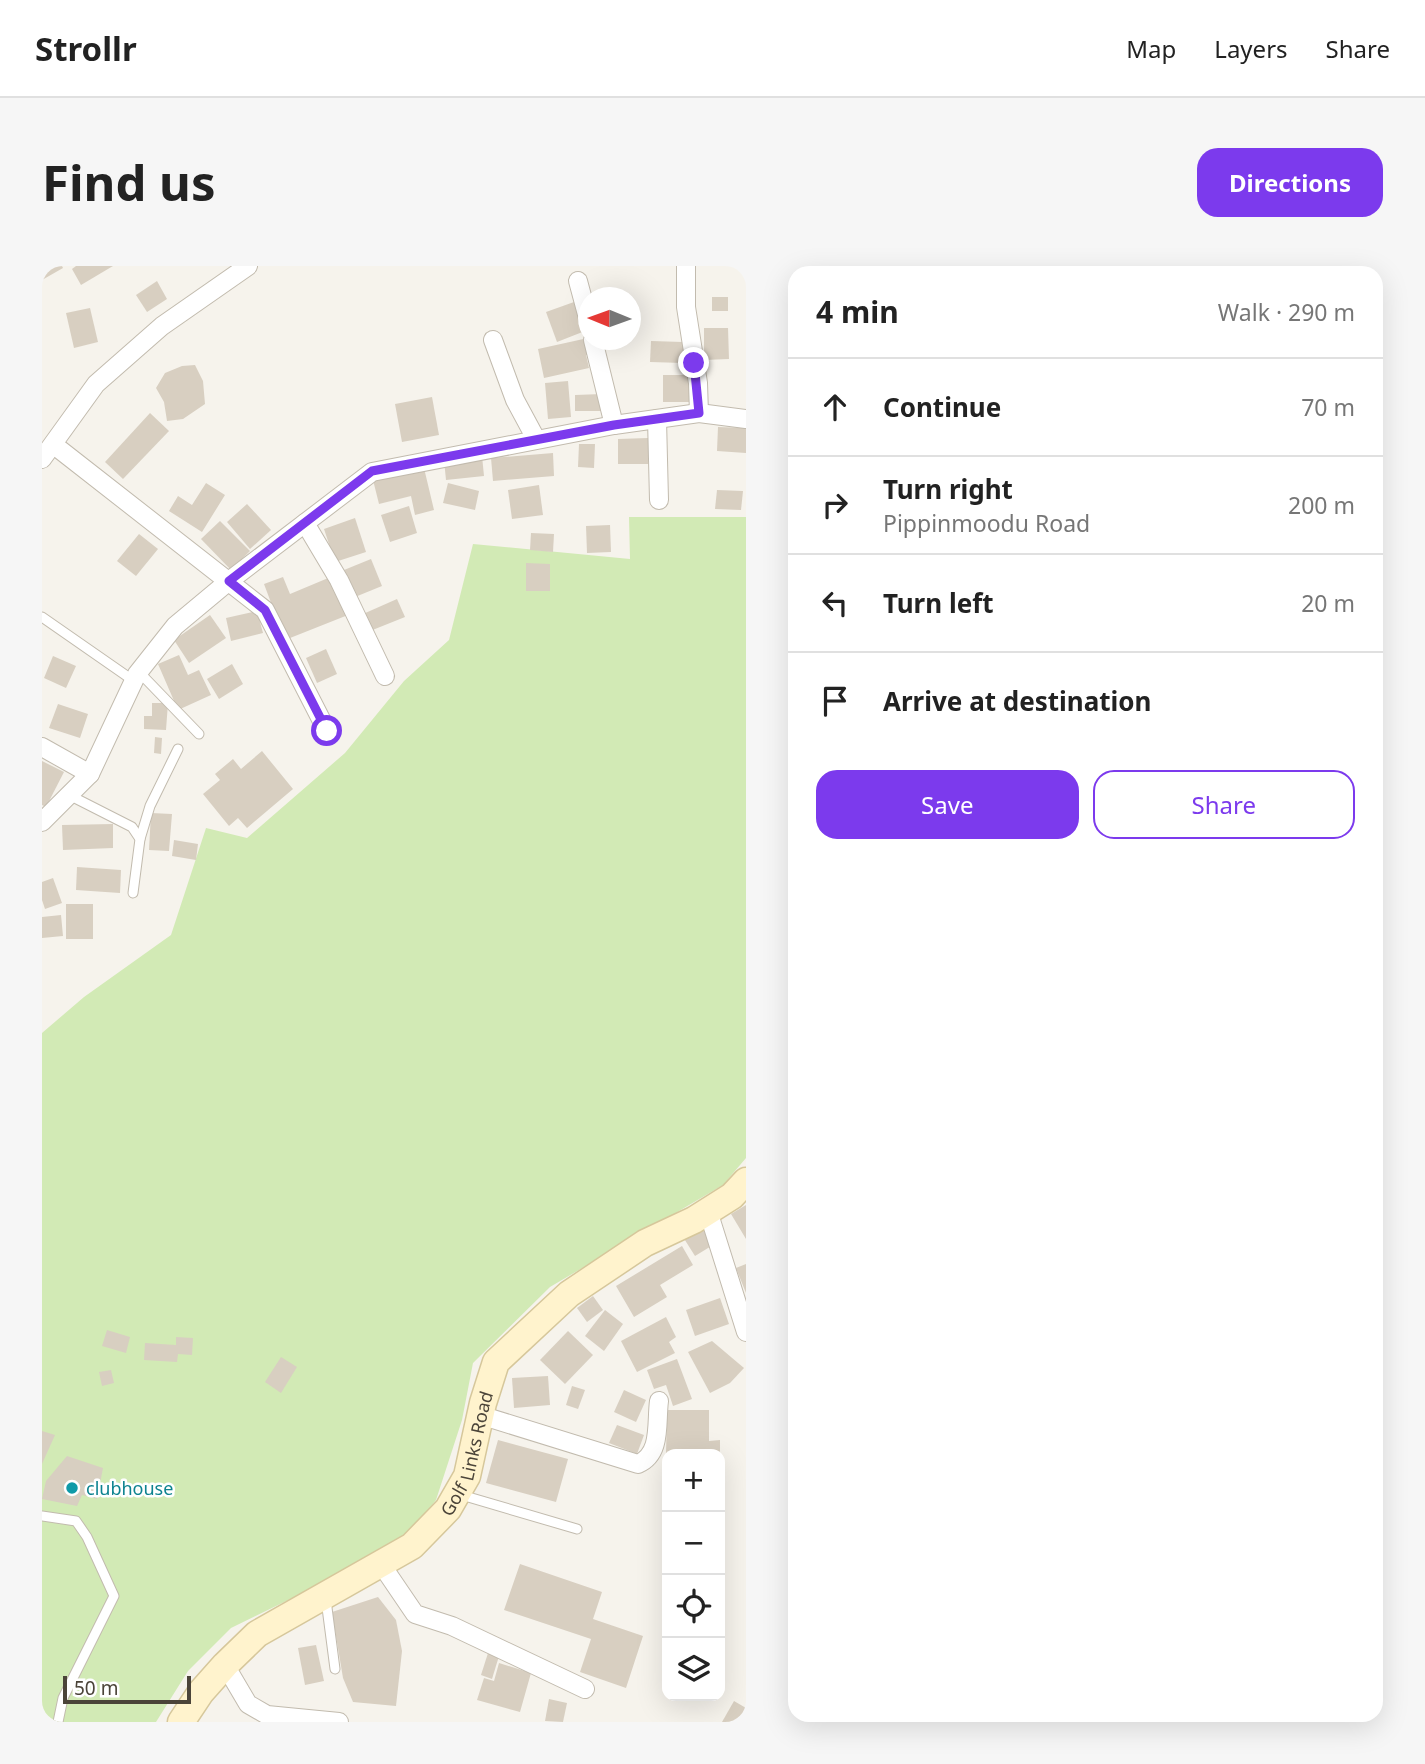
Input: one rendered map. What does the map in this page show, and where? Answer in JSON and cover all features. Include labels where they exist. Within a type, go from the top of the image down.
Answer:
[{"type":"street","points":[[42,459],[96,384],[162,326],[248,266]]},
{"type":"street","points":[[686,266],[686,307],[698,383],[699,413]]},
{"type":"street","points":[[579,281],[580,287]]},
{"type":"street","points":[[493,340],[515,400],[536,439]]},
{"type":"street","points":[[595,350],[614,425]]},
{"type":"street","points":[[42,822],[90,774],[137,676],[175,626],[372,471],[614,425],[699,413],[746,419]]},
{"type":"street","points":[[657,419],[659,500]]},
{"type":"street","points":[[54,444],[265,610],[327,731]]},
{"type":"street","points":[[305,523],[339,580],[385,676]]},
{"type":"street","points":[[42,747],[90,774]]},
{"type":"street","name":"Golf Links Road","points":[[180,1722],[201,1692],[257,1634],[412,1546],[448,1509],[467,1476],[480,1415],[496,1362],[569,1294],[645,1243],[694,1220],[732,1196],[745,1184]]},
{"type":"street","points":[[708,1211],[746,1332]]},
{"type":"street","points":[[480,1415],[638,1464],[648,1460],[655,1446],[659,1401]]},
{"type":"street","points":[[381,1564],[415,1614],[452,1626],[585,1689]]},
{"type":"street","points":[[225,1665],[248,1704],[267,1716],[339,1722]]},
{"type":"lane","points":[[42,617],[137,676],[199,734]]},
{"type":"lane","points":[[133,893],[140,839],[150,806],[178,749]]},
{"type":"lane","points":[[69,795],[132,827],[140,839]]},
{"type":"lane","points":[[457,1494],[577,1529]]},
{"type":"lane","points":[[42,1516],[76,1521],[87,1537],[114,1596],[63,1698],[58,1722]]},
{"type":"lane","points":[[325,1595],[335,1669]]},
{"type":"green space","points":[[629,517],[746,517],[746,1158],[723,1185],[550,1287],[473,1363],[462,1420],[436,1500],[401,1545],[231,1628],[188,1671],[156,1722],[42,1722],[42,1033],[84,997],[171,935],[206,828],[247,838],[345,753],[404,681],[449,640],[473,544],[630,559]]},
{"type":"building","points":[[42,266],[62,266],[63,268],[42,280]]},
{"type":"building","points":[[76,266],[113,266],[81,285],[72,269]]},
{"type":"building","points":[[157,281],[167,299],[147,312],[136,295]]},
{"type":"building","points":[[712,297],[728,297],[728,311],[712,311]]},
{"type":"building","points":[[574,302],[578,313],[578,334],[557,342],[546,312]]},
{"type":"building","points":[[90,308],[98,342],[74,348],[66,313]]},
{"type":"building","points":[[704,328],[728,328],[729,359],[704,360]]},
{"type":"building","points":[[578,340],[578,350],[590,350],[591,354],[586,355],[589,368],[544,378],[538,349]]},
{"type":"building","points":[[651,341],[683,342],[683,363],[650,362]]},
{"type":"building","points":[[195,365],[203,381],[205,404],[183,419],[167,421],[164,402],[156,388],[165,373],[182,366]]},
{"type":"building","points":[[663,375],[692,375],[692,402],[663,402]]},
{"type":"building","points":[[568,381],[571,417],[548,419],[545,383]]},
{"type":"building","points":[[602,394],[602,411],[575,411],[575,395]]},
{"type":"building","points":[[432,397],[439,435],[402,442],[395,404]]},
{"type":"building","points":[[150,413],[169,431],[123,479],[105,462]]},
{"type":"building","points":[[718,427],[746,428],[746,453],[717,451]]},
{"type":"building","points":[[648,438],[648,464],[618,464],[618,439]]},
{"type":"building","points":[[579,444],[595,444],[594,468],[578,467]]},
{"type":"building","points":[[553,453],[554,476],[493,481],[491,458]]},
{"type":"building","points":[[482,456],[484,476],[446,480],[444,460]]},
{"type":"building","points":[[424,468],[434,510],[415,515],[411,496],[379,504],[373,480]]},
{"type":"building","points":[[206,483],[225,495],[202,532],[169,511],[178,496],[192,505]]},
{"type":"building","points":[[448,483],[479,491],[475,510],[443,503]]},
{"type":"building","points":[[539,485],[543,515],[512,519],[508,490]]},
{"type":"building","points":[[717,490],[743,491],[741,510],[715,509]]},
{"type":"building","points":[[247,504],[271,530],[250,549],[227,522]]},
{"type":"building","points":[[409,506],[417,533],[390,542],[381,515]]},
{"type":"building","points":[[355,518],[366,552],[335,562],[324,529]]},
{"type":"building","points":[[220,521],[250,551],[231,570],[201,539]]},
{"type":"building","points":[[610,525],[611,552],[587,553],[586,526]]},
{"type":"building","points":[[531,533],[554,534],[553,552],[530,550]]},
{"type":"building","points":[[139,534],[158,549],[136,576],[117,561]]},
{"type":"building","points":[[371,559],[382,586],[355,597],[344,570]]},
{"type":"building","points":[[526,563],[550,564],[550,591],[526,591]]},
{"type":"building","points":[[333,576],[348,615],[285,640],[264,584],[283,577],[290,594]]},
{"type":"building","points":[[397,599],[405,617],[370,631],[363,614]]},
{"type":"building","points":[[257,611],[263,633],[231,641],[226,618]]},
{"type":"building","points":[[210,615],[226,638],[189,663],[174,640]]},
{"type":"building","points":[[326,649],[337,674],[317,683],[306,658]]},
{"type":"building","points":[[179,655],[188,675],[199,670],[211,695],[178,710],[158,664]]},
{"type":"building","points":[[53,656],[76,666],[66,688],[44,678]]},
{"type":"building","points":[[232,664],[243,684],[219,699],[207,679]]},
{"type":"building","points":[[152,703],[168,703],[166,730],[144,729],[144,716],[152,716]]},
{"type":"building","points":[[58,704],[88,714],[80,738],[49,728]]},
{"type":"building","points":[[155,737],[162,738],[161,754],[154,753]]},
{"type":"building","points":[[262,751],[293,789],[247,828],[238,818],[229,826],[203,794],[220,780],[215,774],[233,759],[241,769]]},
{"type":"building","points":[[42,761],[64,772],[46,807],[42,805]]},
{"type":"building","points":[[151,813],[172,814],[169,851],[149,850]]},
{"type":"building","points":[[113,824],[113,848],[63,850],[62,825]]},
{"type":"building","points":[[174,840],[198,844],[196,860],[172,856]]},
{"type":"building","points":[[77,867],[121,870],[120,893],[76,890]]},
{"type":"building","points":[[53,878],[62,903],[45,909],[42,882]]},
{"type":"building","points":[[66,904],[93,904],[93,939],[66,939]]},
{"type":"building","points":[[61,915],[63,936],[42,938],[42,917]]},
{"type":"building","points":[[746,1205],[746,1239],[731,1214]]},
{"type":"building","points":[[714,1224],[704,1231],[713,1245],[695,1256],[683,1237]]},
{"type":"building","points":[[682,1246],[693,1265],[660,1285],[667,1297],[634,1317],[616,1286]]},
{"type":"building","points":[[746,1264],[746,1293],[736,1268]]},
{"type":"building","points":[[593,1296],[603,1310],[587,1322],[577,1308]]},
{"type":"building","points":[[720,1298],[729,1324],[695,1336],[686,1310]]},
{"type":"building","points":[[605,1310],[623,1324],[604,1351],[585,1336]]},
{"type":"building","points":[[666,1317],[676,1337],[669,1342],[675,1353],[637,1372],[621,1341]]},
{"type":"building","points":[[107,1330],[130,1337],[126,1353],[102,1346]]},
{"type":"building","points":[[568,1331],[593,1355],[565,1384],[540,1360]]},
{"type":"building","points":[[176,1337],[193,1338],[192,1355],[178,1354],[177,1362],[144,1360],[145,1343],[176,1345]]},
{"type":"building","points":[[712,1341],[744,1368],[730,1383],[710,1393],[688,1352]]},
{"type":"building","points":[[281,1357],[297,1367],[281,1393],[265,1382]]},
{"type":"building","points":[[677,1359],[692,1399],[673,1406],[666,1385],[654,1389],[647,1370]]},
{"type":"building","points":[[111,1370],[114,1383],[102,1386],[99,1372]]},
{"type":"building","points":[[548,1376],[550,1405],[514,1408],[512,1378]]},
{"type":"building","points":[[572,1386],[585,1390],[578,1409],[566,1405]]},
{"type":"building","points":[[624,1390],[646,1400],[636,1422],[614,1412]]},
{"type":"building","points":[[667,1410],[709,1410],[709,1441],[720,1440],[720,1449],[666,1449]]},
{"type":"building","points":[[617,1425],[644,1435],[637,1454],[609,1443]]},
{"type":"building","points":[[42,1431],[55,1435],[42,1464]]},
{"type":"building","points":[[498,1440],[568,1459],[556,1502],[486,1483]]},
{"type":"building","name":"clubhouse","points":[[67,1456],[103,1468],[97,1499],[82,1495],[77,1506],[42,1499],[46,1481]]},
{"type":"building","points":[[520,1564],[602,1592],[593,1619],[643,1636],[626,1688],[580,1672],[591,1639],[504,1610]]},
{"type":"building","points":[[378,1597],[396,1620],[402,1651],[396,1706],[353,1702],[343,1678],[332,1612]]},
{"type":"building","points":[[316,1645],[324,1681],[305,1685],[298,1648]]},
{"type":"building","points":[[488,1653],[499,1656],[492,1679],[481,1675]]},
{"type":"building","points":[[499,1663],[531,1673],[520,1712],[477,1700],[484,1678],[494,1681]]},
{"type":"building","points":[[549,1699],[567,1703],[563,1722],[545,1721]]},
{"type":"building","points":[[734,1701],[746,1708],[746,1722],[722,1722]]},
{"type":"place","name":"clubhouse","points":[[72,1488]]},
{"type":"route","points":[[327,731],[265,610],[229,581],[372,471],[614,425],[699,413],[694,363]]}]
